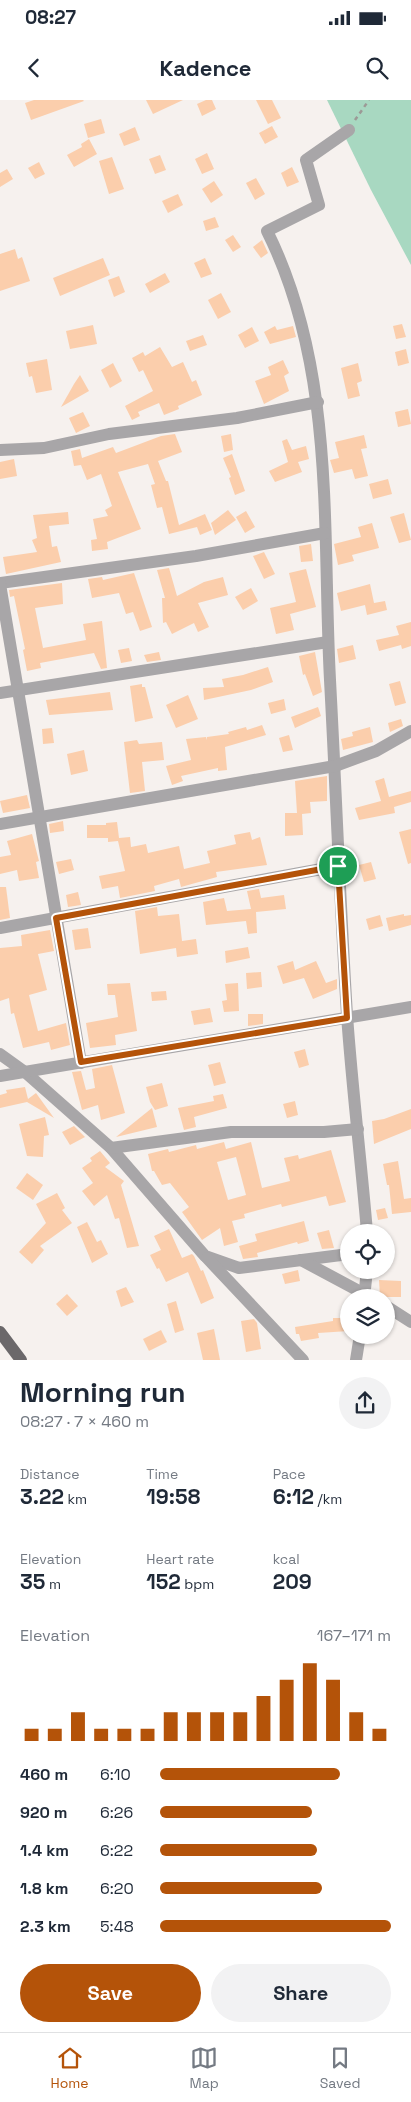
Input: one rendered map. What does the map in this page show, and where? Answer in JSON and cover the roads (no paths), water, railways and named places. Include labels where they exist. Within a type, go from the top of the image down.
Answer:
[{"type":"main road","points":[[0,1332],[21,1360]]},
{"type":"street","points":[[349,130],[306,160],[319,205],[267,231],[284,264],[298,307],[318,402],[322,446],[328,642],[347,1018],[367,1224]]},
{"type":"street","points":[[0,450],[44,448],[109,434],[237,418],[318,402]]},
{"type":"street","points":[[81,1062],[0,583],[196,556],[325,533]]},
{"type":"street","points":[[0,693],[328,642]]},
{"type":"street","points":[[0,824],[335,766],[376,751],[411,731]]},
{"type":"street","points":[[0,928],[338,866]]},
{"type":"street","points":[[0,1076],[411,1007]]},
{"type":"street","points":[[0,1054],[24,1072],[111,1148],[205,1256],[303,1360]]},
{"type":"street","points":[[111,1148],[231,1132],[324,1132],[358,1129]]},
{"type":"street","points":[[205,1256],[240,1268],[340,1255]]},
{"type":"street","points":[[301,1260],[354,1289]]},
{"type":"street","points":[[395,1312],[411,1322]]},
{"type":"street","points":[[356,1360],[359,1344]]}]
